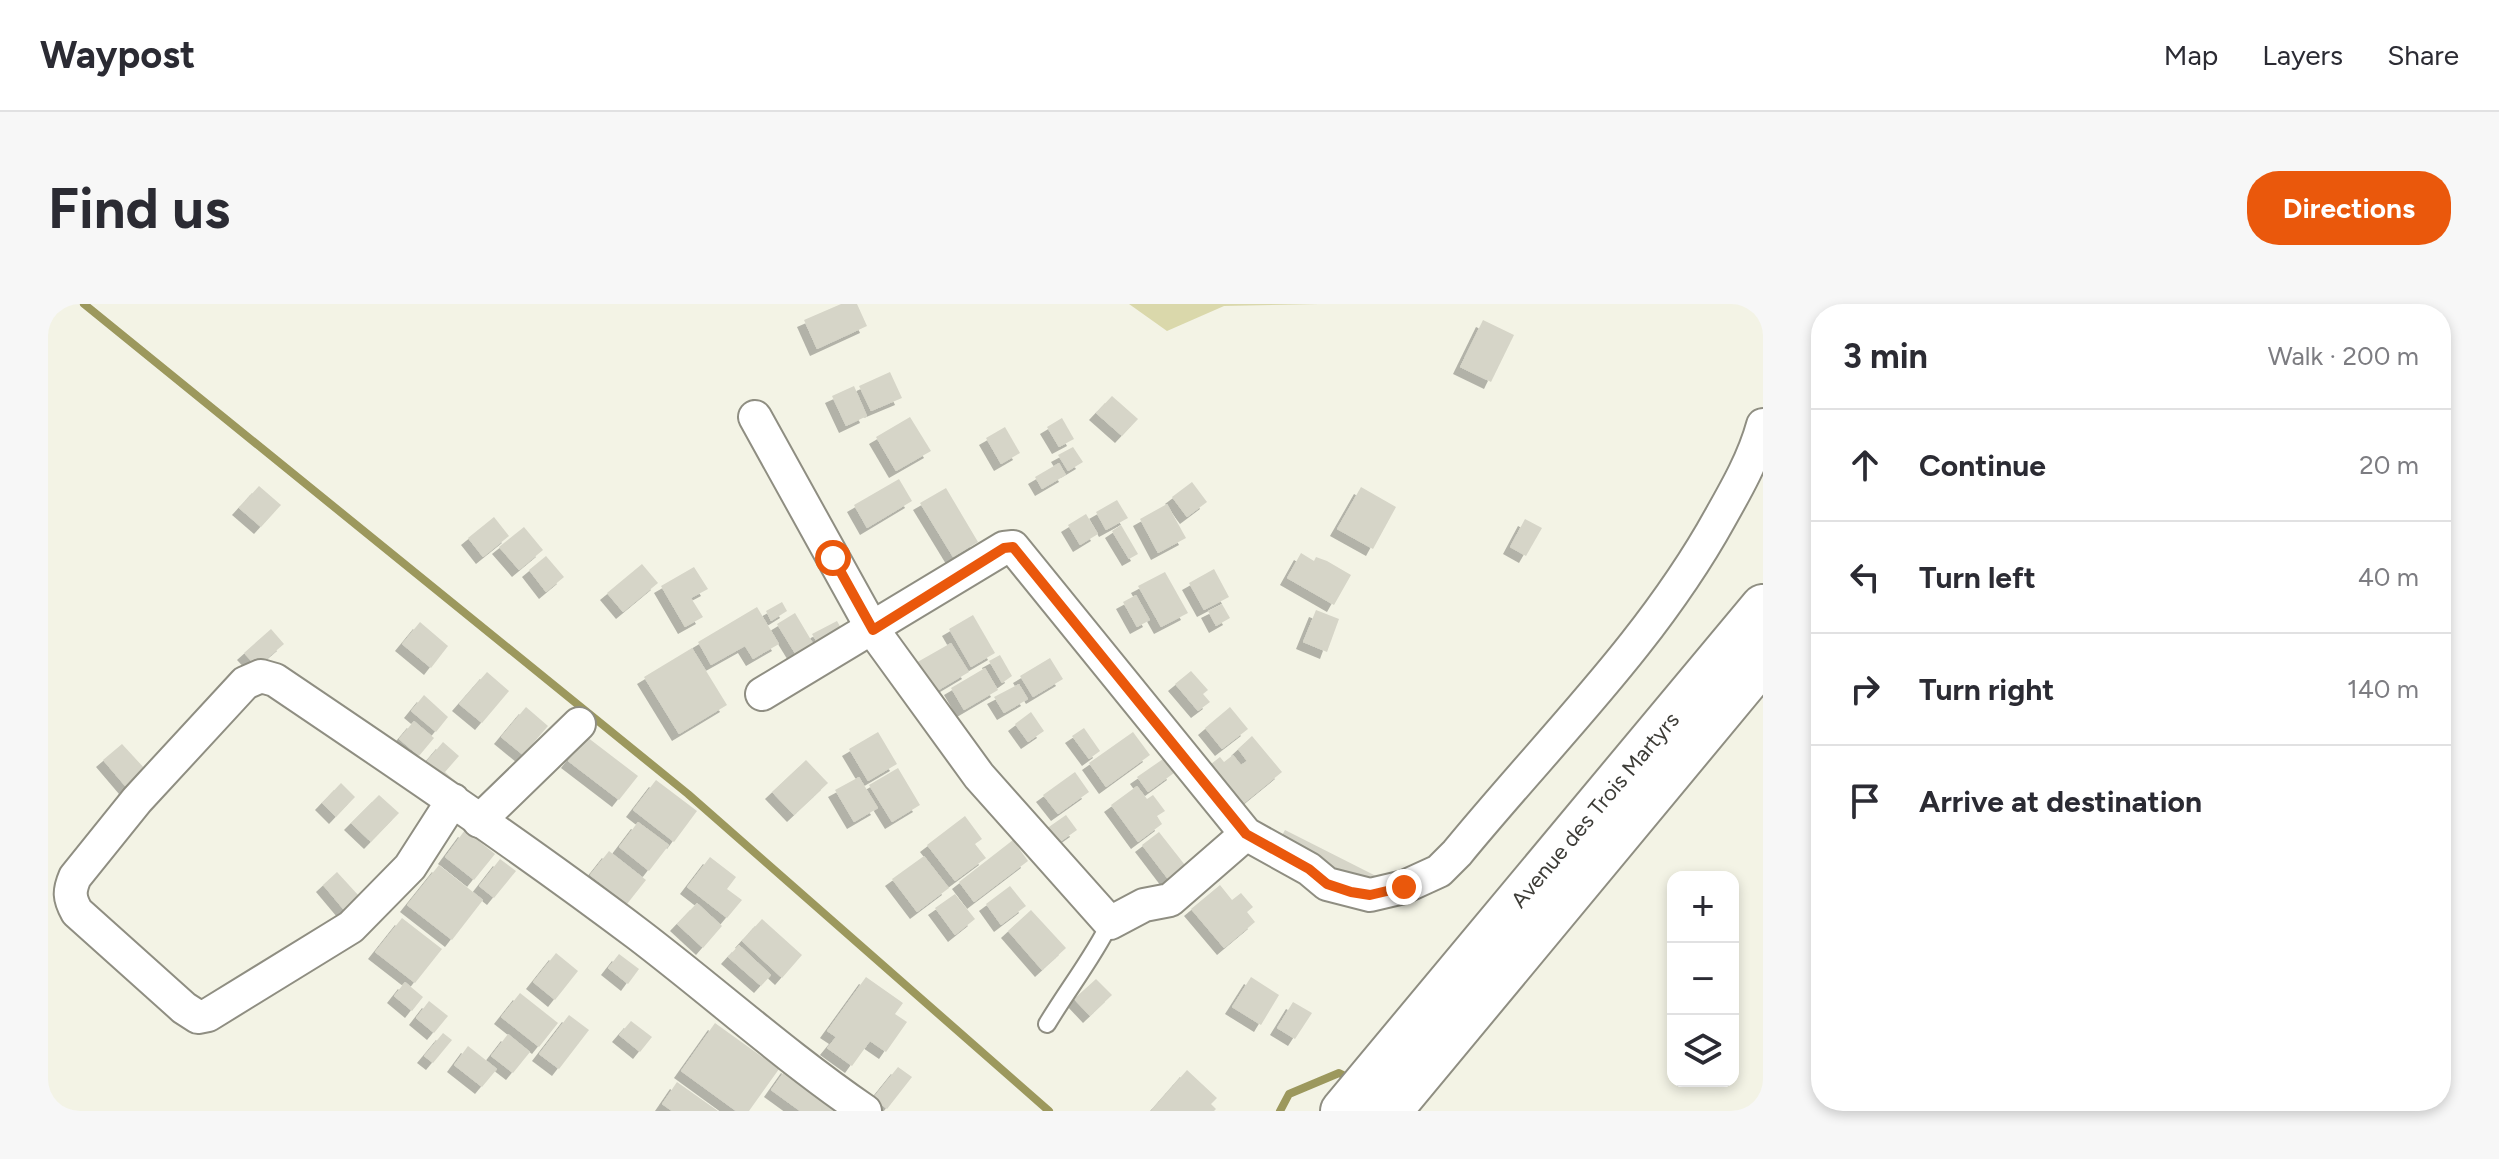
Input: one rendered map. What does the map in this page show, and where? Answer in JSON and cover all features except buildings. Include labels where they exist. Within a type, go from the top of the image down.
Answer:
[{"type":"highway","name":"Avenue des Trois Martyrs","points":[[1439,1023],[1621,782],[1763,607]]},
{"type":"highway","name":"Avenue des Trois Martyrs","points":[[1439,1023],[1763,660]]},
{"type":"highway","points":[[1343,1111],[1439,1023]]},
{"type":"highway","points":[[1389,1111],[1439,1023]]},
{"type":"street","points":[[755,417],[873,630],[979,776],[1110,923],[1144,905],[1170,900],[1246,834]]},
{"type":"street","points":[[762,694],[873,630],[1004,548],[1013,547],[1246,834],[1309,869],[1327,884],[1370,895],[1404,887],[1439,871],[1605,681],[1684,582],[1746,472],[1763,425]]},
{"type":"street","points":[[453,800],[410,867],[351,927],[208,1015],[198,1017],[184,1008],[77,912],[69,891],[75,877],[137,800],[245,683],[261,676],[275,680],[453,800],[640,935],[822,1081],[865,1111]]},
{"type":"street","points":[[479,821],[579,724]]},
{"type":"lane","points":[[1047,1024],[1070,986],[1088,966],[1110,923]]},
{"type":"shaded area","points":[[1129,304],[1319,304],[1224,306],[1167,331]]},
{"type":"waterway","points":[[84,304],[688,794],[1049,1111]]},
{"type":"waterway","points":[[1280,1111],[1289,1094],[1339,1073],[1353,1080]]},
{"type":"route","points":[[833,558],[873,630],[1004,548],[1013,547],[1246,834],[1309,869],[1327,884],[1370,895],[1404,887]]}]
